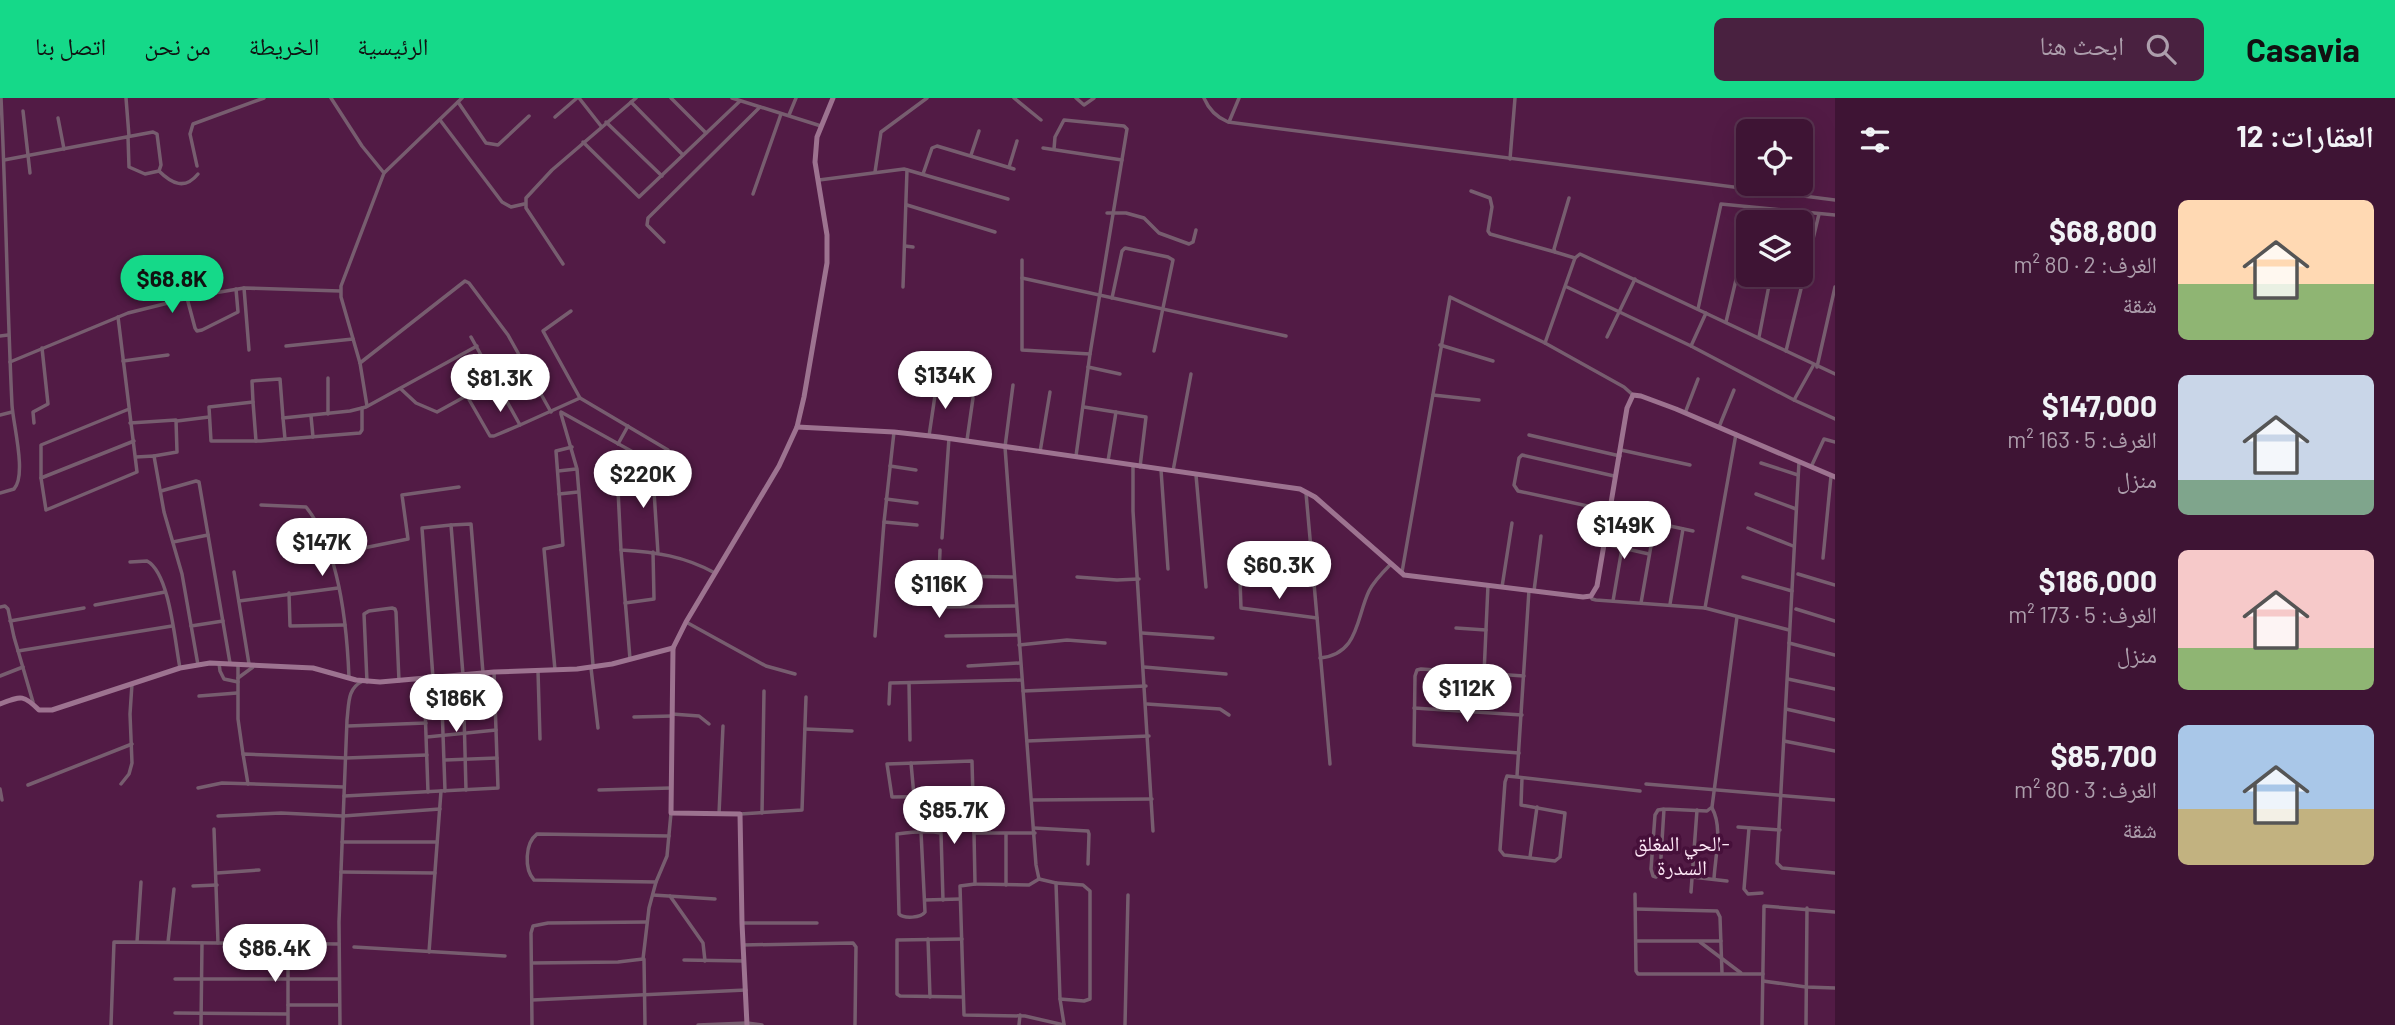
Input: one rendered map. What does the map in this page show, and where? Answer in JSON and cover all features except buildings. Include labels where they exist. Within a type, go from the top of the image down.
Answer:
[{"type":"street","points":[[0,493],[14,489],[19,481],[12,412],[2,209],[4,160],[1,98]]},
{"type":"street","points":[[126,98],[130,167],[145,174],[159,171]]},
{"type":"street","points":[[198,166],[190,134],[193,124],[264,98]]},
{"type":"street","points":[[331,98],[362,146],[384,173]]},
{"type":"street","points":[[555,117],[578,98],[601,126]]},
{"type":"street","points":[[525,203],[544,177],[636,98]]},
{"type":"street","points":[[671,98],[706,132]]},
{"type":"street","points":[[732,98],[821,125]]},
{"type":"street","points":[[664,242],[647,225],[648,218],[758,107],[760,98]]},
{"type":"street","points":[[788,116],[796,98]]},
{"type":"street","points":[[645,1025],[643,996],[647,922],[656,882],[666,860],[671,813],[673,648],[779,466],[797,428],[827,263],[827,234],[817,180],[816,145],[821,125],[833,98]]},
{"type":"street","points":[[874,172],[881,132],[927,98]]},
{"type":"street","points":[[1014,98],[1041,120]]},
{"type":"street","points":[[1076,98],[1084,104],[1094,98]]},
{"type":"street","points":[[1204,98],[1208,108],[1218,118],[1228,122],[1835,200]]},
{"type":"street","points":[[1228,122],[1240,98]]},
{"type":"street","points":[[1510,159],[1515,98]]},
{"type":"street","points":[[367,406],[360,363],[340,291],[384,173],[460,100],[486,143],[492,146],[498,145],[529,116]]},
{"type":"street","points":[[583,142],[637,197],[641,197],[740,101]]},
{"type":"street","points":[[631,102],[683,155]]},
{"type":"street","points":[[23,111],[23,131],[30,173]]},
{"type":"street","points":[[752,194],[781,114]]},
{"type":"street","points":[[58,118],[64,149]]},
{"type":"street","points":[[440,120],[502,202],[511,207],[525,203]]},
{"type":"street","points":[[1054,149],[1055,137],[1064,120],[1124,126],[1128,131],[1090,354],[1076,458]]},
{"type":"street","points":[[606,122],[662,176]]},
{"type":"street","points":[[971,155],[979,131]]},
{"type":"street","points":[[4,160],[156,132],[161,165],[159,171]]},
{"type":"street","points":[[923,174],[933,147],[971,155],[1011,168],[1017,141]]},
{"type":"street","points":[[1042,148],[1122,160]]},
{"type":"street","points":[[817,180],[906,170],[1008,199]]},
{"type":"street","points":[[903,287],[906,170]]},
{"type":"street","points":[[159,171],[180,185],[190,182],[198,174]]},
{"type":"street","points":[[1471,191],[1490,198],[1490,234],[1575,258]]},
{"type":"street","points":[[1555,252],[1569,198]]},
{"type":"street","points":[[525,203],[563,264]]},
{"type":"street","points":[[1698,309],[1719,206],[1723,203],[1775,210]]},
{"type":"street","points":[[906,205],[995,232]]},
{"type":"street","points":[[1107,213],[1144,218],[1159,233],[1189,244],[1193,242],[1196,230]]},
{"type":"street","points":[[1813,213],[1835,215]]},
{"type":"street","points":[[1786,351],[1819,214]]},
{"type":"street","points":[[905,246],[913,247]]},
{"type":"street","points":[[1112,298],[1122,251],[1129,248],[1173,260],[1154,351]]},
{"type":"street","points":[[1545,343],[1575,258],[1580,254],[1835,374]]},
{"type":"street","points":[[1021,260],[1023,350],[1090,354]]},
{"type":"street","points":[[0,268],[6,267]]},
{"type":"street","points":[[1022,278],[1286,336]]},
{"type":"street","points":[[1607,337],[1635,279]]},
{"type":"street","points":[[1726,322],[1736,280]]},
{"type":"street","points":[[360,363],[465,281],[470,283],[499,321],[551,412]]},
{"type":"street","points":[[1566,287],[1835,419]]},
{"type":"street","points":[[1759,338],[1770,287]]},
{"type":"street","points":[[1794,400],[1815,366],[1835,287]]},
{"type":"street","points":[[10,362],[118,317],[187,298],[244,288],[340,291]]},
{"type":"street","points":[[244,288],[249,350]]},
{"type":"street","points":[[187,298],[197,331],[238,312],[236,289]]},
{"type":"street","points":[[1401,574],[1450,297],[1545,343],[1624,387],[1633,395],[1685,413],[1833,476],[1823,558]]},
{"type":"street","points":[[560,410],[661,468],[670,456],[668,450],[580,398],[543,331],[571,311]]},
{"type":"street","points":[[1691,346],[1706,313]]},
{"type":"street","points":[[118,317],[137,472],[45,509],[41,445],[129,409]]},
{"type":"street","points":[[0,336],[8,335]]},
{"type":"street","points":[[471,337],[520,425]]},
{"type":"street","points":[[286,346],[353,339]]},
{"type":"street","points":[[283,418],[362,408],[477,345]]},
{"type":"street","points":[[1440,345],[1493,361]]},
{"type":"street","points":[[34,423],[33,412],[48,404],[42,348]]},
{"type":"street","points":[[123,361],[168,355]]},
{"type":"street","points":[[1088,367],[1120,374]]},
{"type":"street","points":[[1172,471],[1192,374]]},
{"type":"street","points":[[328,378],[328,414]]},
{"type":"street","points":[[256,441],[252,381],[279,379],[285,439]]},
{"type":"street","points":[[1685,413],[1699,379]]},
{"type":"street","points":[[401,389],[416,403],[434,412],[495,380]]},
{"type":"street","points":[[929,436],[937,382]]},
{"type":"street","points":[[1013,385],[1005,447],[1039,879]]},
{"type":"street","points":[[1718,427],[1734,390]]},
{"type":"street","points":[[1040,452],[1050,392]]},
{"type":"street","points":[[1433,395],[1479,400]]},
{"type":"street","points":[[1591,596],[1597,586],[1627,408],[1633,395]]},
{"type":"street","points":[[467,396],[491,436],[560,410],[580,398]]},
{"type":"street","points":[[967,440],[973,398]]},
{"type":"street","points":[[253,402],[210,406],[212,442],[362,432],[362,408]]},
{"type":"street","points":[[1084,407],[1147,418],[1137,466],[1133,511],[1153,831]]},
{"type":"street","points":[[560,410],[576,469],[598,728]]},
{"type":"street","points":[[0,415],[12,412]]},
{"type":"street","points":[[1108,462],[1116,412]]},
{"type":"street","points":[[311,416],[313,437]]},
{"type":"street","points":[[130,423],[209,417]]},
{"type":"street","points":[[136,457],[177,452],[177,421]]},
{"type":"street","points":[[618,444],[628,426]]},
{"type":"street","points":[[797,428],[894,432],[967,440],[1306,491],[1390,565],[1407,576],[1577,597],[1591,596],[1594,600],[1705,608],[1790,630]]},
{"type":"street","points":[[875,636],[894,432]]},
{"type":"street","points":[[1705,608],[1736,434]]},
{"type":"street","points":[[1529,436],[1690,465]]},
{"type":"street","points":[[942,538],[949,438]]},
{"type":"street","points":[[1811,467],[1824,439],[1835,442]]},
{"type":"street","points":[[41,478],[134,441]]},
{"type":"street","points":[[555,670],[544,549],[560,547],[563,544],[556,450],[572,447]]},
{"type":"street","points":[[1616,477],[1522,455],[1519,458],[1514,485],[1518,491],[1693,531]]},
{"type":"street","points":[[154,456],[160,491],[182,573],[198,665]]},
{"type":"street","points":[[1761,463],[1798,475]]},
{"type":"street","points":[[1799,463],[1777,863],[1779,867],[1835,873]]},
{"type":"street","points":[[890,466],[916,470]]},
{"type":"street","points":[[558,471],[576,469]]},
{"type":"street","points":[[625,603],[653,601],[654,491],[618,469],[616,472],[621,550],[625,603],[630,660]]},
{"type":"street","points":[[1161,470],[1168,569]]},
{"type":"street","points":[[1195,475],[1206,587]]},
{"type":"street","points":[[160,491],[199,482],[230,663]]},
{"type":"street","points":[[329,555],[408,539],[402,495],[459,487]]},
{"type":"street","points":[[1306,491],[1330,764]]},
{"type":"street","points":[[559,494],[578,492]]},
{"type":"street","points":[[1756,494],[1796,509]]},
{"type":"street","points":[[886,499],[917,503]]},
{"type":"street","points":[[261,505],[307,508],[322,533],[338,588],[345,625],[349,678]]},
{"type":"street","points":[[884,522],[917,525]]},
{"type":"street","points":[[1502,587],[1512,523]]},
{"type":"street","points":[[1641,603],[1655,523]]},
{"type":"street","points":[[433,678],[422,528],[451,525],[471,524],[483,673]]},
{"type":"street","points":[[451,525],[463,675],[466,790]]},
{"type":"street","points":[[1748,528],[1793,546]]},
{"type":"street","points":[[1670,604],[1683,529]]},
{"type":"street","points":[[173,542],[208,536]]},
{"type":"street","points":[[1517,777],[1532,590],[1541,536]]},
{"type":"street","points":[[1605,544],[1649,554]]},
{"type":"street","points":[[1613,601],[1622,548]]},
{"type":"street","points":[[621,550],[655,552],[692,561],[715,573]]},
{"type":"street","points":[[940,551],[940,608],[1017,606]]},
{"type":"street","points":[[130,562],[152,563],[159,575],[165,592],[180,668]]},
{"type":"street","points":[[1320,658],[1337,654],[1355,633],[1370,590],[1390,565]]},
{"type":"street","points":[[234,572],[253,664]]},
{"type":"street","points":[[1798,574],[1835,585]]},
{"type":"street","points":[[939,576],[1014,577]]},
{"type":"street","points":[[1077,577],[1139,579]]},
{"type":"street","points":[[1743,577],[1792,591]]},
{"type":"street","points":[[1265,583],[1240,580],[1241,608],[1317,618]]},
{"type":"street","points":[[1484,674],[1488,585]]},
{"type":"street","points":[[239,601],[338,588]]},
{"type":"street","points":[[95,605],[165,592]]},
{"type":"street","points":[[289,593],[290,626],[345,625]]},
{"type":"street","points":[[0,607],[7,607],[33,704]]},
{"type":"street","points":[[10,621],[84,608]]},
{"type":"street","points":[[365,681],[364,614],[392,608],[396,611],[399,681]]},
{"type":"street","points":[[1797,609],[1835,621]]},
{"type":"street","points":[[1714,879],[1717,826],[1712,808],[1737,617]]},
{"type":"street","points":[[191,626],[223,621]]},
{"type":"street","points":[[686,622],[766,666],[795,674]]},
{"type":"street","points":[[18,651],[172,626]]},
{"type":"street","points":[[1456,628],[1486,630]]},
{"type":"street","points":[[1142,633],[1213,638]]},
{"type":"street","points":[[946,636],[1018,635]]},
{"type":"street","points":[[1019,645],[1067,640],[1105,643]]},
{"type":"street","points":[[1789,643],[1835,655]]},
{"type":"street","points":[[0,704],[23,697],[42,710],[52,709],[180,668],[219,663],[313,668],[365,681],[399,681],[494,672],[592,667],[673,648]]},
{"type":"street","points":[[219,663],[224,679],[238,680]]},
{"type":"street","points":[[238,663],[237,693],[248,784]]},
{"type":"street","points":[[968,666],[1020,663]]},
{"type":"street","points":[[238,680],[253,664]]},
{"type":"street","points":[[0,676],[23,667]]},
{"type":"street","points":[[1144,667],[1226,674]]},
{"type":"street","points":[[1519,753],[1414,745],[1414,708],[1418,670],[1524,676]]},
{"type":"street","points":[[538,671],[540,739]]},
{"type":"street","points":[[344,796],[498,788],[494,672]]},
{"type":"street","points":[[429,952],[445,760],[441,677]]},
{"type":"street","points":[[424,679],[428,792]]},
{"type":"street","points":[[1788,679],[1835,689]]},
{"type":"street","points":[[889,704],[889,683],[1022,680]]},
{"type":"street","points":[[340,1025],[339,944],[347,726],[350,693],[356,685],[365,681]]},
{"type":"street","points":[[909,683],[909,740]]},
{"type":"street","points":[[121,784],[132,766],[132,684]]},
{"type":"street","points":[[1023,691],[1146,686]]},
{"type":"street","points":[[762,813],[764,691]]},
{"type":"street","points":[[199,696],[237,693]]},
{"type":"street","points":[[671,813],[740,814],[802,810],[806,697]]},
{"type":"street","points":[[443,704],[496,703]]},
{"type":"street","points":[[1147,704],[1220,709],[1229,715]]},
{"type":"street","points":[[1414,708],[1522,715]]},
{"type":"street","points":[[1786,709],[1835,720]]},
{"type":"street","points":[[635,717],[699,716],[709,724]]},
{"type":"street","points":[[347,726],[426,723]]},
{"type":"street","points":[[719,814],[723,726]]},
{"type":"street","points":[[805,729],[852,731]]},
{"type":"street","points":[[427,737],[496,730]]},
{"type":"street","points":[[1027,741],[1149,736]]},
{"type":"street","points":[[1784,741],[1835,751]]},
{"type":"street","points":[[28,785],[132,744]]},
{"type":"street","points":[[243,754],[346,758],[427,755]]},
{"type":"street","points":[[445,760],[497,758]]},
{"type":"street","points":[[973,796],[892,797],[887,765],[972,761],[973,796],[974,833],[975,884]]},
{"type":"street","points":[[911,763],[914,797]]},
{"type":"street","points":[[1522,778],[1520,804],[1565,812],[1558,860],[1504,855],[1500,852],[1505,779],[1508,776],[1640,792]]},
{"type":"street","points":[[198,788],[222,783],[344,788]]},
{"type":"street","points":[[1646,784],[1835,800]]},
{"type":"street","points":[[599,790],[671,788]]},
{"type":"street","points":[[0,789],[2,800]]},
{"type":"street","points":[[1032,800],[1152,799]]},
{"type":"street","points":[[1530,858],[1537,807]]},
{"type":"street","points":[[1664,809],[1661,873],[1656,877],[1651,869],[1655,815],[1658,810],[1664,809],[1708,811],[1712,808]]},
{"type":"street","points":[[218,816],[281,813],[343,816],[440,809]]},
{"type":"street","points":[[1691,892],[1697,810]]},
{"type":"street","points":[[740,814],[747,1024]]},
{"type":"street","points":[[1738,827],[1780,830]]},
{"type":"street","points":[[1749,828],[1744,888],[1748,894],[1762,893]]},
{"type":"street","points":[[214,829],[218,943]]},
{"type":"street","points":[[974,833],[1088,831],[1088,864]]},
{"type":"street","points":[[920,832],[925,900],[923,915],[900,915],[895,836],[899,834],[920,832],[938,832],[942,835],[943,900]]},
{"type":"street","points":[[656,882],[534,880],[528,872],[530,842],[537,834],[669,836]]},
{"type":"street","points":[[1006,834],[1006,884]]},
{"type":"street","points":[[342,842],[437,842]]},
{"type":"street","points":[[217,873],[259,870]]},
{"type":"street","points":[[341,872],[435,873]]},
{"type":"street","points":[[1692,877],[1727,881]]},
{"type":"street","points":[[1056,883],[1060,999],[1065,1025],[1020,1015],[965,1016],[963,1013],[961,885],[1029,885],[1039,879],[1084,885],[1090,891],[1090,999],[1084,1002],[1060,999]]},
{"type":"street","points":[[137,942],[141,882]]},
{"type":"street","points":[[193,886],[217,885]]},
{"type":"street","points":[[168,942],[174,889]]},
{"type":"street","points":[[1635,894],[1638,974],[1763,974]]},
{"type":"street","points":[[653,895],[715,899]]},
{"type":"street","points":[[1125,1025],[1128,895]]},
{"type":"street","points":[[670,896],[703,943],[705,961]]},
{"type":"street","points":[[925,900],[960,899]]},
{"type":"street","points":[[1762,1025],[1764,906],[1835,912]]},
{"type":"street","points":[[1806,1025],[1807,908]]},
{"type":"street","points":[[1636,909],[1714,910],[1720,915],[1722,973]]},
{"type":"street","points":[[532,1025],[531,933],[535,925],[647,922]]},
{"type":"street","points":[[742,923],[817,923]]},
{"type":"street","points":[[928,939],[930,997]]},
{"type":"street","points":[[962,939],[897,941],[897,994],[964,997]]},
{"type":"street","points":[[1636,941],[1721,941]]},
{"type":"street","points":[[1698,941],[1741,973]]},
{"type":"street","points":[[111,1025],[114,942],[339,944]]},
{"type":"street","points":[[201,1025],[202,943]]},
{"type":"street","points":[[288,943],[288,1025]]},
{"type":"street","points":[[743,944],[853,943],[856,947],[855,1025]]},
{"type":"street","points":[[354,947],[505,956]]},
{"type":"street","points":[[532,963],[618,962],[635,961],[644,957]]},
{"type":"street","points":[[684,960],[744,961]]},
{"type":"street","points":[[175,979],[339,979]]},
{"type":"street","points":[[1763,981],[1835,988]]},
{"type":"street","points":[[532,1000],[746,990]]},
{"type":"street","points":[[288,1006],[339,1005]]},
{"type":"street","points":[[175,1013],[288,1014]]},
{"type":"street","points":[[1019,1025],[1020,1015]]},
{"type":"street","points":[[698,1025],[762,1025]]},
{"type":"district","name":"الحي المغلق- السدرة","points":[[1682,856]]}]
